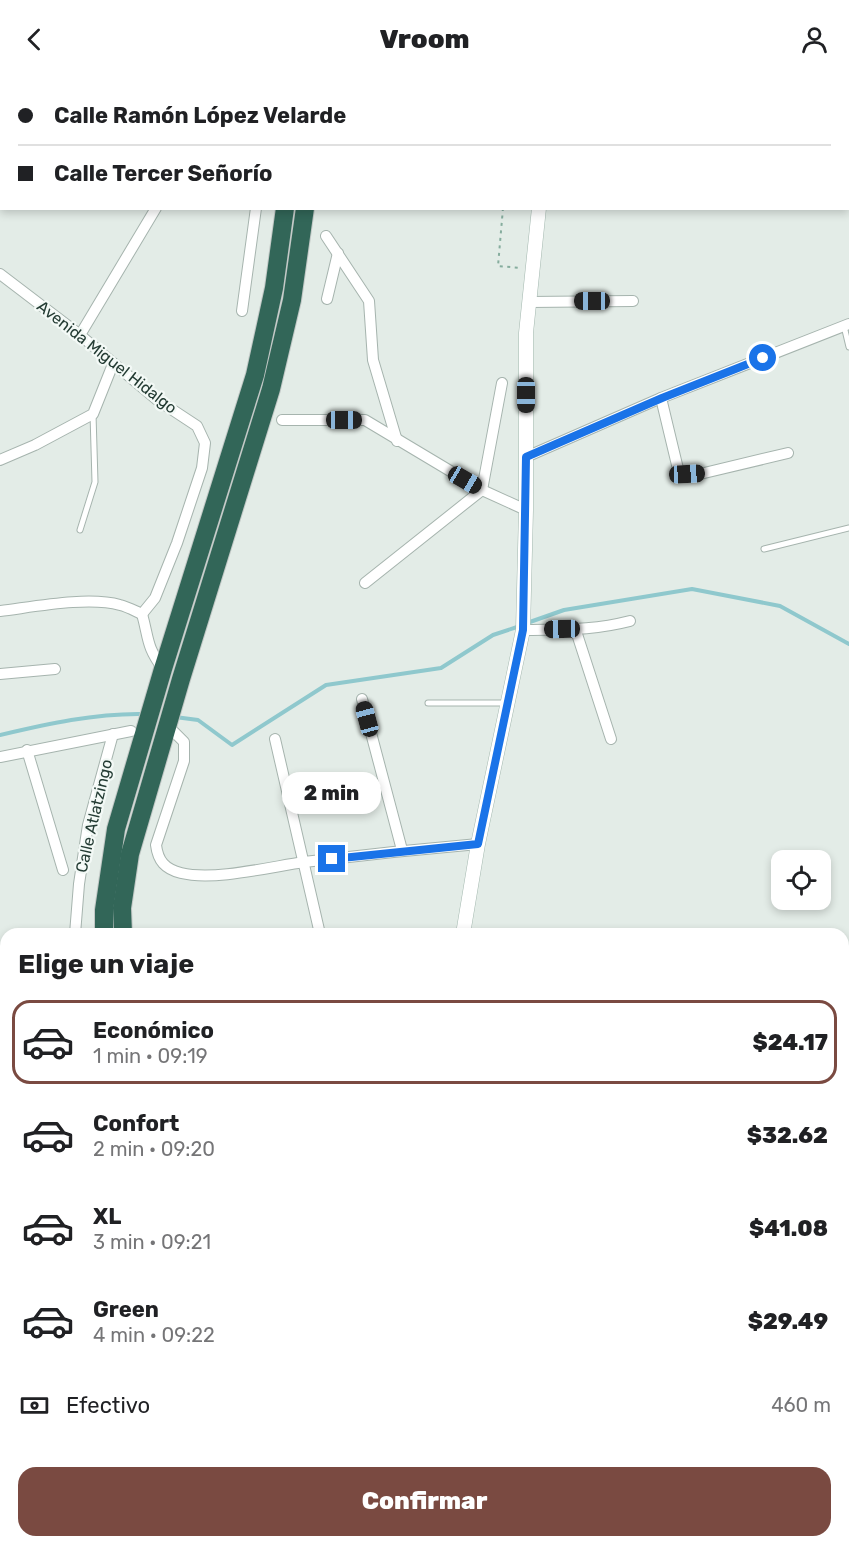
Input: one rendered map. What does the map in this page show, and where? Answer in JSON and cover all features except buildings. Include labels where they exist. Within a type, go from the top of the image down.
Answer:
[{"type":"highway","points":[[104,928],[104,910],[116,829],[163,669],[255,375],[274,288],[285,210]]},
{"type":"highway","points":[[123,928],[122,908],[130,854],[184,668],[271,389],[292,300],[305,210]]},
{"type":"main road","points":[[465,928],[478,844],[523,630],[526,333],[538,210]]},
{"type":"street","points":[[80,335],[155,210]]},
{"type":"street","points":[[242,310],[256,210]]},
{"type":"street","points":[[326,236],[369,301],[373,360],[397,441]]},
{"type":"street","points":[[327,299],[338,253]]},
{"type":"street","name":"Avenida Miguel Hidalgo","points":[[0,274],[80,335],[156,399],[197,426],[205,443],[202,468],[177,543],[155,598],[142,614]]},
{"type":"street","points":[[529,302],[633,301]]},
{"type":"street","points":[[526,457],[662,398],[847,325]]},
{"type":"street","points":[[0,460],[34,446],[93,414],[113,364]]},
{"type":"street","points":[[365,583],[482,490],[502,383]]},
{"type":"street","points":[[662,398],[678,469],[687,474],[699,474],[788,453]]},
{"type":"street","points":[[282,420],[365,420],[482,490],[526,510]]},
{"type":"street","points":[[0,611],[59,603],[106,602],[121,605],[142,614],[147,641],[153,656],[163,669]]},
{"type":"street","points":[[523,630],[604,628],[630,621]]},
{"type":"street","points":[[576,630],[611,739]]},
{"type":"street","points":[[0,674],[55,669]]},
{"type":"street","points":[[362,699],[402,850]]},
{"type":"street","points":[[0,757],[132,731]]},
{"type":"street","points":[[174,732],[184,742],[184,760],[156,845],[157,855],[169,870],[195,875],[232,873],[402,850],[478,844]]},
{"type":"street","name":"Calle Atlatzingo","points":[[75,928],[79,884],[88,825],[113,734]]},
{"type":"street","points":[[275,739],[319,928]]},
{"type":"street","points":[[27,750],[63,870]]},
{"type":"lane","points":[[847,325],[849,347]]},
{"type":"lane","points":[[80,530],[95,482],[93,414]]},
{"type":"lane","points":[[764,549],[849,528]]},
{"type":"lane","points":[[428,703],[507,703]]},
{"type":"path","points":[[503,210],[498,266],[532,269]]},
{"type":"waterway","points":[[527,623],[564,610],[692,589],[780,606],[849,644]]},
{"type":"waterway","points":[[175,717],[198,720],[232,745],[326,685],[441,668],[493,635],[520,626]]},
{"type":"waterway","points":[[0,735],[89,717],[144,714]]},
{"type":"route","points":[[332,859],[478,844],[523,630],[526,457],[662,398],[763,358]]}]
